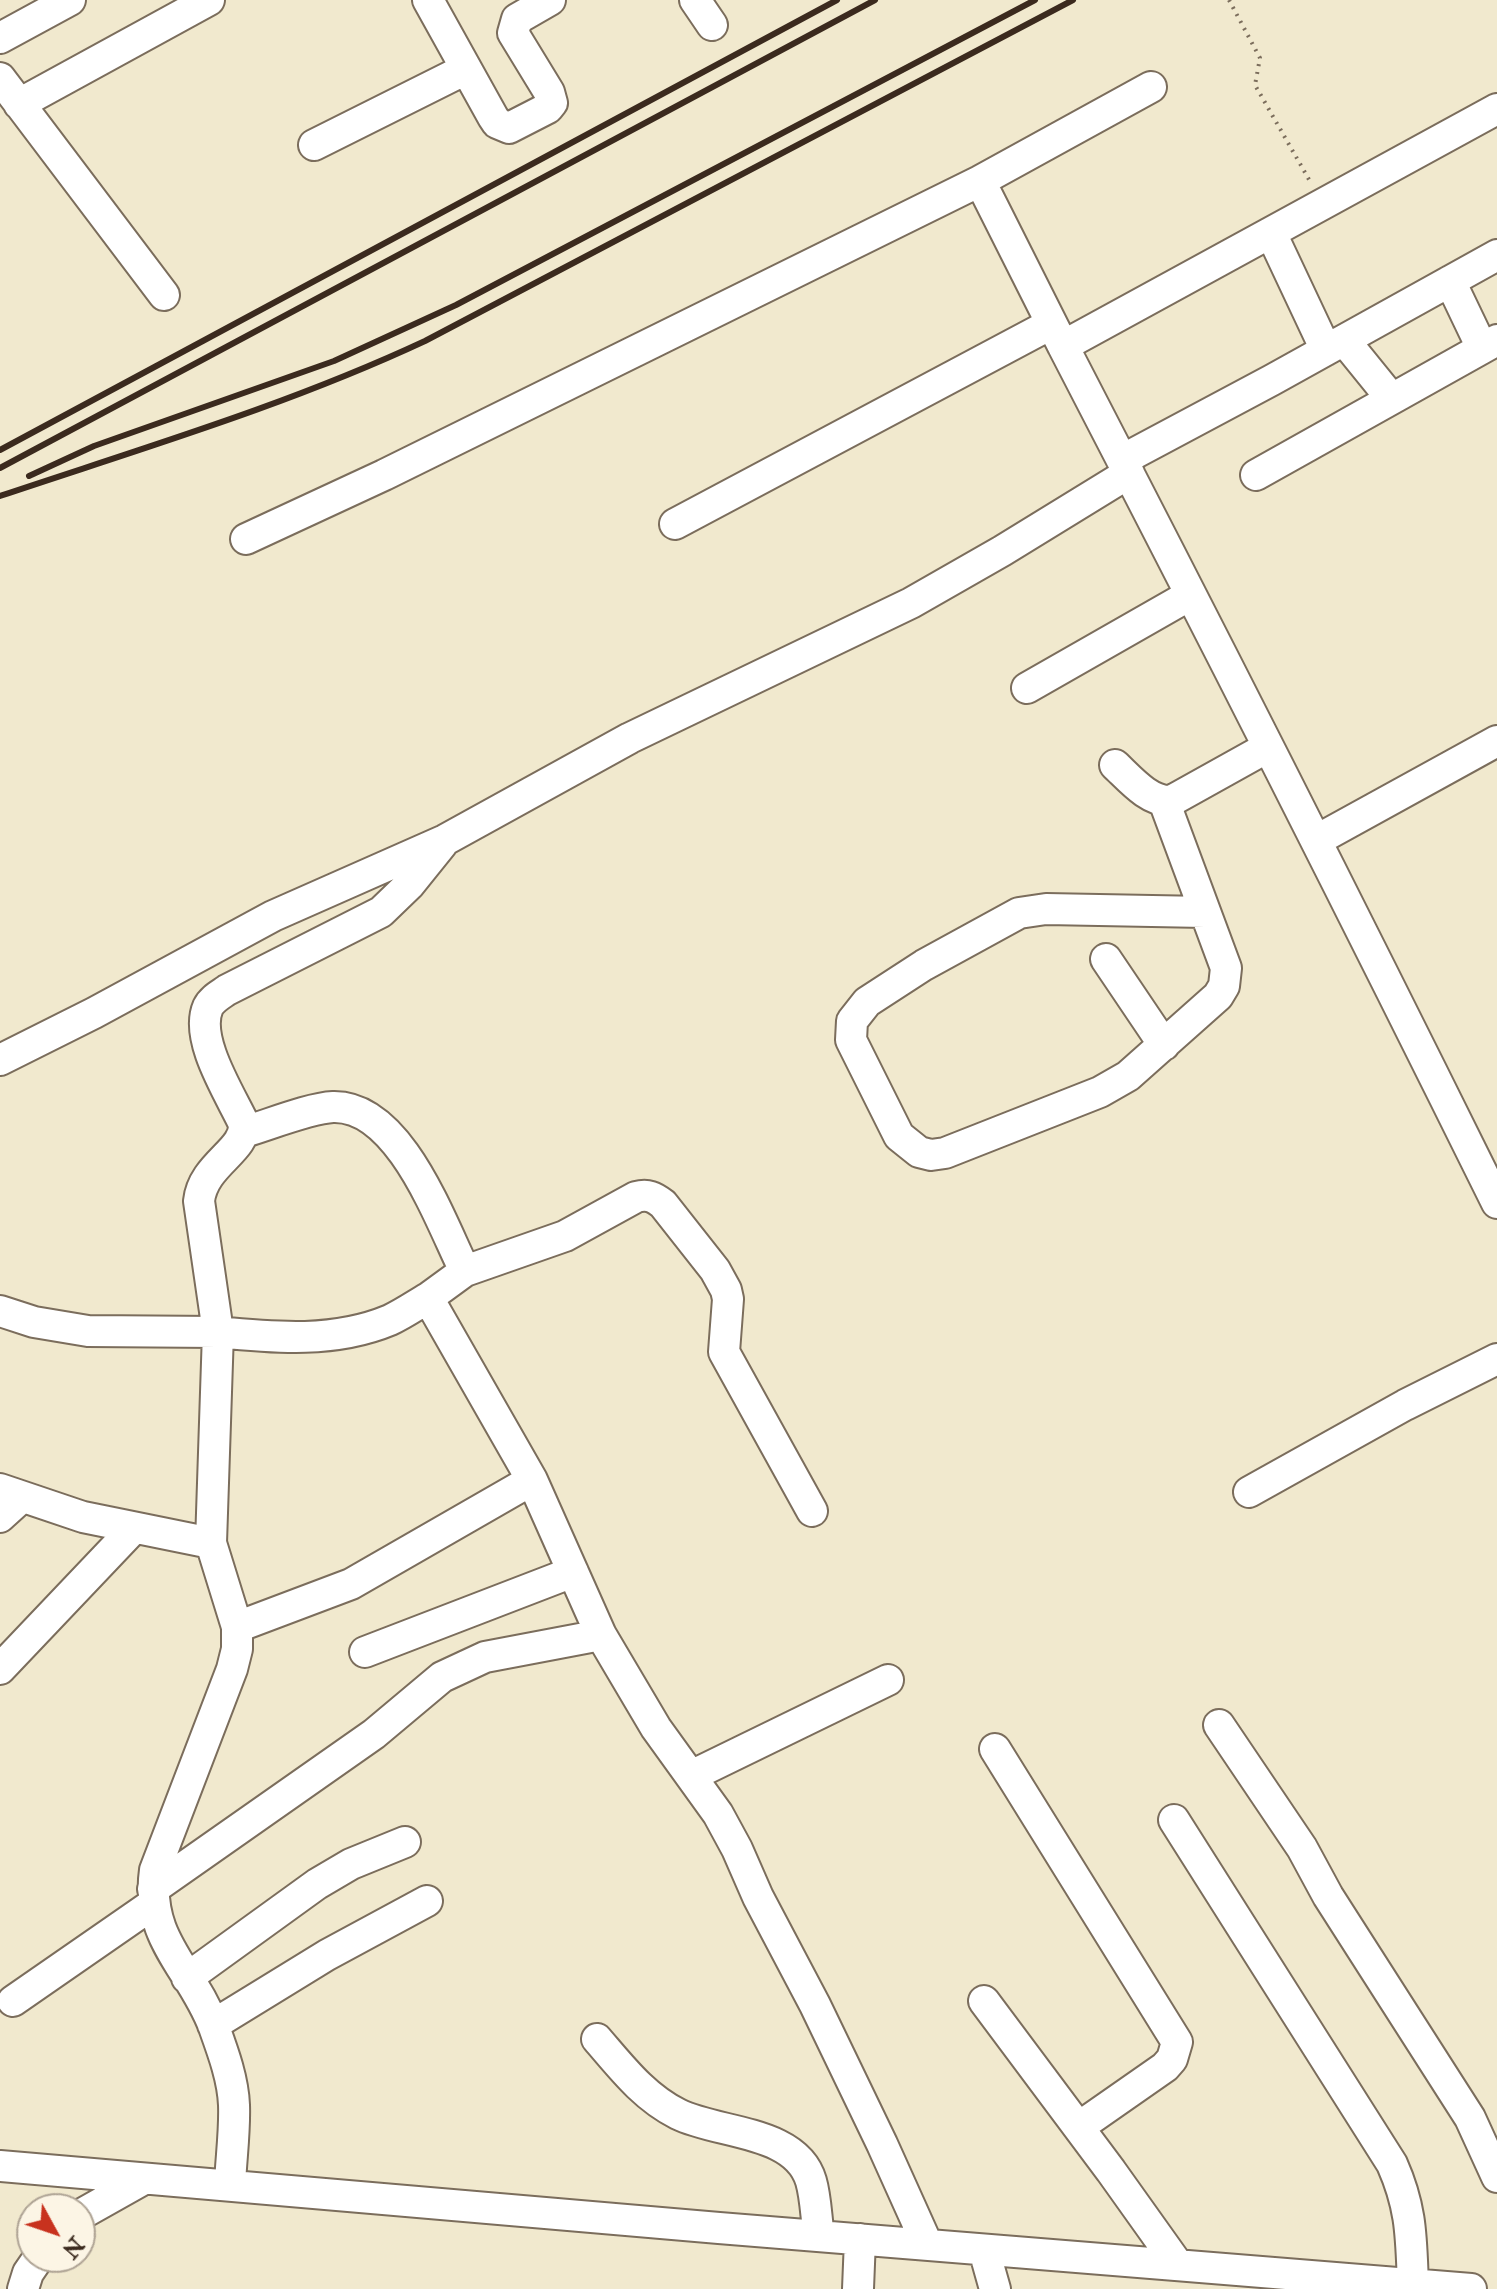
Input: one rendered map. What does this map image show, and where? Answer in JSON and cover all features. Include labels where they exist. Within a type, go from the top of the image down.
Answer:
[{"type":"street","points":[[0,38],[70,0]]},
{"type":"street","points":[[19,104],[209,0]]},
{"type":"street","points":[[428,0],[493,117],[509,128],[552,103],[549,92],[513,33],[517,19],[550,0]]},
{"type":"street","points":[[695,0],[712,25]]},
{"type":"street","points":[[314,145],[466,69]]},
{"type":"street","points":[[0,78],[164,295]]},
{"type":"street","points":[[246,539],[384,475],[980,181],[1151,87]]},
{"type":"street","points":[[675,524],[1271,233],[1497,109]]},
{"type":"street","points":[[980,181],[1268,747],[1486,1153],[1497,1203]]},
{"type":"street","points":[[1271,233],[1335,345],[1391,398]]},
{"type":"street","points":[[0,1060],[273,916],[445,840],[630,738],[911,603],[1125,466],[1497,255]]},
{"type":"street","points":[[1256,475],[1490,344],[1450,281]]},
{"type":"street","points":[[1027,688],[1190,595]]},
{"type":"street","points":[[1317,840],[1497,741]]},
{"type":"street","points":[[1115,765],[1147,793],[1164,801],[1179,797],[1268,747]]},
{"type":"street","points":[[1164,801],[1226,968],[1224,986],[1218,996],[1128,1076],[1100,1092],[945,1153],[931,1155],[919,1152],[899,1136],[851,1040],[852,1021],[867,1002],[924,965],[1019,913],[1046,909],[1205,912]]},
{"type":"street","points":[[230,2185],[234,2104],[229,2074],[213,2025],[158,1927],[153,1897],[155,1870],[237,1649],[237,1627],[211,1543],[218,1332],[199,1201],[200,1191],[209,1174],[236,1145],[244,1132],[244,1124],[204,1032],[210,1003],[234,986],[381,912],[409,885],[445,840]]},
{"type":"street","points":[[1106,959],[1164,1045]]},
{"type":"street","points":[[244,1132],[330,1107],[346,1108],[377,1122],[389,1133],[417,1174],[465,1271]]},
{"type":"street","points":[[0,1311],[34,1322],[88,1331],[218,1332],[310,1338],[390,1320],[465,1271],[565,1236],[644,1194],[663,1204],[715,1270],[726,1290],[724,1352],[812,1511]]},
{"type":"street","points":[[428,1298],[532,1480],[601,1635],[656,1728],[718,1814],[737,1849],[882,2144],[927,2244]]},
{"type":"street","points":[[1249,1492],[1405,1405],[1497,1359]]},
{"type":"street","points":[[237,1627],[351,1584],[532,1480]]},
{"type":"street","points":[[7,1501],[211,1543]]},
{"type":"street","points":[[0,1669],[133,1529]]},
{"type":"street","points":[[365,1652],[573,1572]]},
{"type":"street","points":[[13,2001],[374,1734],[442,1677],[485,1657],[601,1635]]},
{"type":"street","points":[[691,1776],[888,1680]]},
{"type":"street","points":[[1219,1725],[1302,1848],[1328,1896],[1470,2118],[1497,2177]]},
{"type":"street","points":[[995,1749],[1177,2042],[1172,2059],[1165,2067],[1079,2127]]},
{"type":"street","points":[[1174,1820],[1392,2164],[1405,2193],[1410,2221],[1413,2285]]},
{"type":"street","points":[[187,1978],[317,1884],[351,1864],[405,1842]]},
{"type":"street","points":[[213,2025],[327,1955],[427,1901]]},
{"type":"street","points":[[984,2001],[1178,2265]]},
{"type":"street","points":[[597,2039],[644,2093],[664,2107],[697,2122],[773,2142],[794,2155],[811,2180],[819,2236]]},
{"type":"street","points":[[0,2166],[1471,2289]]},
{"type":"street","points":[[96,2206],[144,2179]]},
{"type":"street","points":[[858,2289],[860,2239]]},
{"type":"street","points":[[984,2250],[995,2289]]},
{"type":"path","points":[[1229,0],[1260,58],[1255,85],[1323,204]]},
{"type":"railway","points":[[0,450],[837,0]]},
{"type":"railway","points":[[0,468],[875,0]]},
{"type":"railway","points":[[29,476],[94,446],[334,361],[456,305],[1035,0]]},
{"type":"railway","points":[[0,496],[268,406],[425,341],[1073,0]]}]
